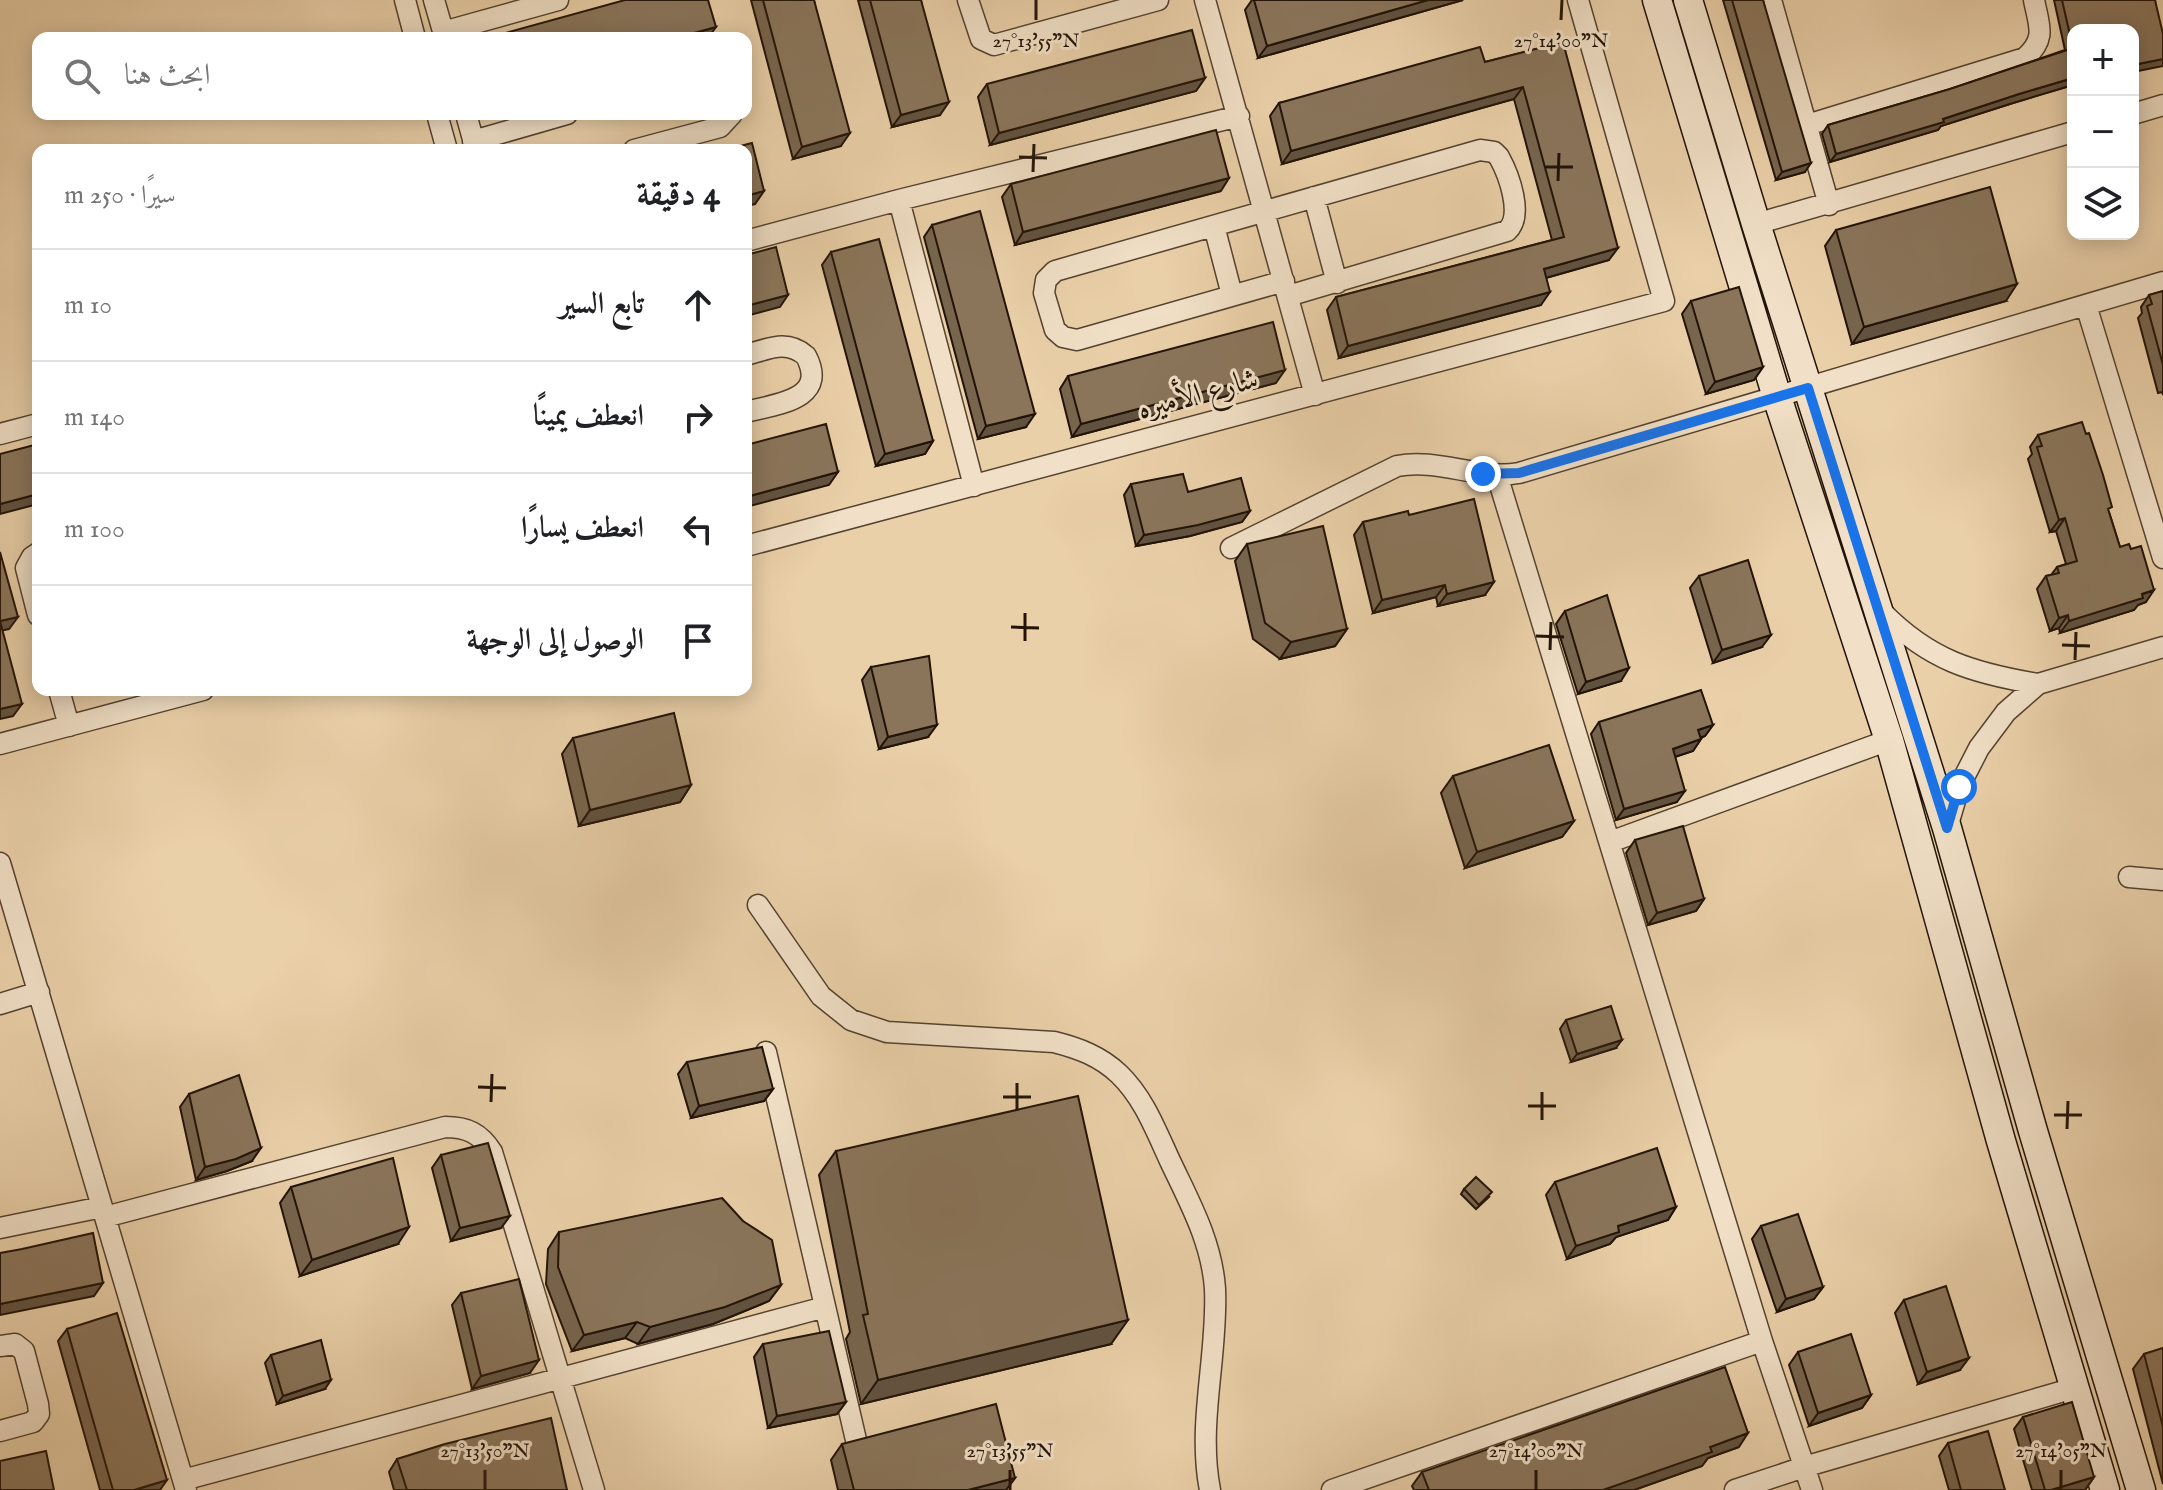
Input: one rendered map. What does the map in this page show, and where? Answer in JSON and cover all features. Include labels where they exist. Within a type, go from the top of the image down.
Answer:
[{"type":"street","points":[[405,0],[413,32]]},
{"type":"street","points":[[434,0],[443,32]]},
{"type":"street","points":[[454,32],[558,0]]},
{"type":"street","points":[[968,0],[981,39],[994,45],[1158,0]]},
{"type":"street","points":[[1205,0],[1315,395]]},
{"type":"street","name":"شارع الأميره","points":[[752,544],[1664,301],[1578,0]]},
{"type":"street","points":[[1657,0],[1777,397],[1889,740],[2001,1141],[2105,1490]]},
{"type":"street","points":[[1688,0],[1947,828],[2033,1131],[2141,1490]]},
{"type":"street","points":[[1771,0],[1829,205]]},
{"type":"street","points":[[1807,125],[2025,58],[2036,48],[2041,36],[2034,0]]},
{"type":"street","points":[[2139,112],[2163,105]]},
{"type":"street","points":[[752,239],[1239,116]]},
{"type":"street","points":[[439,120],[445,144]]},
{"type":"street","points":[[468,120],[474,144]]},
{"type":"street","points":[[480,144],[550,120]]},
{"type":"street","points":[[656,144],[720,127],[726,120]]},
{"type":"street","points":[[1756,224],[2067,134]]},
{"type":"street","points":[[1487,150],[1503,163],[1517,213],[1512,227],[1501,234],[1337,283],[1232,295],[1077,340],[1063,337],[1055,330],[1044,293],[1046,280],[1055,271],[1314,197],[1487,150]]},
{"type":"street","points":[[1314,197],[1337,283]]},
{"type":"street","points":[[899,200],[974,486]]},
{"type":"street","points":[[1214,226],[1232,295]]},
{"type":"street","points":[[1231,548],[1397,466],[1438,464],[1497,475],[1519,473],[2163,282]]},
{"type":"street","points":[[2086,305],[2163,558]]},
{"type":"street","points":[[752,353],[790,345],[806,356],[813,374],[811,383],[797,398],[752,410]]},
{"type":"street","points":[[0,434],[32,426]]},
{"type":"street","points":[[1497,475],[1762,1341],[1812,1490]]},
{"type":"street","points":[[32,557],[26,568],[32,592]]},
{"type":"street","points":[[1878,608],[1905,635],[1943,659],[1994,677],[2038,684]]},
{"type":"street","points":[[1947,828],[1959,787],[1979,748],[2006,712],[2038,684],[2163,647]]},
{"type":"street","points":[[61,696],[69,726]]},
{"type":"street","points":[[0,744],[181,696]]},
{"type":"street","points":[[1610,842],[1889,740]]},
{"type":"street","points":[[0,863],[6,902],[39,992],[184,1485],[560,1378],[825,1307]]},
{"type":"street","points":[[2129,877],[2163,880]]},
{"type":"street","points":[[758,905],[821,996],[851,1020],[887,1032],[1054,1042],[1098,1058],[1133,1089],[1146,1109],[1197,1219],[1212,1266],[1214,1315],[1206,1454],[1210,1490]]},
{"type":"street","points":[[0,1004],[39,992]]},
{"type":"street","points":[[766,1052],[856,1440]]},
{"type":"street","points":[[0,1228],[104,1212],[445,1127],[473,1131],[492,1152],[594,1490]]},
{"type":"street","points":[[2001,1141],[2033,1131]]},
{"type":"street","points":[[1332,1490],[1762,1341]]},
{"type":"street","points":[[0,1346],[15,1344],[24,1351],[39,1409],[33,1422],[0,1431]]},
{"type":"street","points":[[1735,1490],[2074,1388]]},
{"type":"building","points":[[625,0],[708,0],[716,27],[698,32],[509,32]]},
{"type":"building","points":[[763,0],[814,0],[850,133],[802,147]]},
{"type":"building","points":[[870,0],[921,0],[949,102],[901,115]]},
{"type":"building","points":[[1254,0],[1428,0],[1267,46]]},
{"type":"building","points":[[1732,0],[1763,0],[1811,163],[1782,172]]},
{"type":"building","points":[[2062,0],[2155,0],[2163,34],[2163,59],[2139,64],[2139,24],[2068,24]]},
{"type":"building","points":[[1192,30],[1205,78],[999,133],[987,84]]},
{"type":"building","points":[[1563,42],[1618,248],[1544,269],[1550,292],[1348,346],[1336,297],[1564,237],[1523,87],[1291,151],[1279,103],[1480,47],[1485,62]]},
{"type":"building","points":[[2067,50],[2067,80],[1943,119],[1944,122],[1836,154],[1828,125]]},
{"type":"building","points":[[1216,130],[1229,178],[1023,232],[1011,184]]},
{"type":"building","points":[[752,143],[764,191],[752,194],[752,144],[748,144]]},
{"type":"building","points":[[1990,187],[2017,284],[1864,327],[1836,230]]},
{"type":"building","points":[[980,211],[1035,414],[986,426],[932,225]]},
{"type":"building","points":[[879,239],[933,441],[885,454],[831,252]]},
{"type":"building","points":[[776,247],[788,295],[752,304],[752,253]]},
{"type":"building","points":[[1739,287],[1763,367],[1715,382],[1691,301]]},
{"type":"building","points":[[2163,291],[2163,365],[2147,306],[2152,304],[2149,295]]},
{"type":"building","points":[[1273,322],[1285,370],[1081,424],[1068,376]]},
{"type":"building","points":[[2082,422],[2086,434],[2089,433],[2103,475],[2112,507],[2108,509],[2120,547],[2129,544],[2131,549],[2141,546],[2154,590],[2142,594],[2143,598],[2069,621],[2068,615],[2059,618],[2046,576],[2059,573],[2057,567],[2077,561],[2065,518],[2059,520],[2037,447],[2042,446],[2038,435]]},
{"type":"building","points":[[826,424],[838,472],[752,495],[752,443]]},
{"type":"building","points":[[32,446],[32,496],[0,504],[0,454]]},
{"type":"building","points":[[1183,474],[1188,492],[1241,478],[1250,511],[1144,535],[1131,484]]},
{"type":"building","points":[[1474,499],[1494,582],[1447,594],[1445,585],[1382,600],[1363,522],[1408,511],[1409,515]]},
{"type":"building","points":[[1323,526],[1347,629],[1291,642],[1265,623],[1247,544]]},
{"type":"building","points":[[0,552],[18,617],[0,621]]},
{"type":"building","points":[[1748,560],[1771,635],[1722,650],[1699,576]]},
{"type":"building","points":[[1607,595],[1629,668],[1586,682],[1565,611]]},
{"type":"building","points":[[0,621],[22,704],[0,709]]},
{"type":"building","points":[[929,656],[937,725],[888,737],[871,667]]},
{"type":"building","points":[[1701,690],[1713,725],[1698,730],[1701,739],[1673,749],[1685,791],[1624,809],[1599,722]]},
{"type":"building","points":[[674,713],[691,785],[590,810],[573,738]]},
{"type":"building","points":[[1549,745],[1574,821],[1477,852],[1453,776]]},
{"type":"building","points":[[1683,826],[1704,899],[1657,913],[1635,840]]},
{"type":"building","points":[[1611,1006],[1622,1040],[1577,1054],[1566,1020]]},
{"type":"building","points":[[762,1047],[773,1089],[699,1106],[687,1062]]},
{"type":"building","points":[[239,1075],[261,1148],[205,1167],[189,1094]]},
{"type":"building","points":[[1078,1096],[1128,1320],[878,1380],[863,1315],[868,1314],[836,1151]]},
{"type":"building","points":[[488,1143],[510,1216],[460,1228],[441,1155]]},
{"type":"building","points":[[1657,1148],[1676,1207],[1618,1226],[1619,1232],[1576,1246],[1555,1182]]},
{"type":"building","points":[[393,1158],[409,1227],[312,1260],[291,1187]]},
{"type":"building","points":[[1476,1177],[1492,1192],[1479,1205],[1464,1189]]},
{"type":"building","points":[[722,1198],[743,1221],[772,1240],[781,1285],[725,1307],[650,1327],[637,1322],[584,1335],[558,1267],[559,1232]]},
{"type":"building","points":[[1798,1214],[1823,1287],[1786,1299],[1761,1226]]},
{"type":"building","points":[[93,1233],[103,1283],[0,1304],[0,1253]]},
{"type":"building","points":[[519,1279],[539,1360],[481,1376],[461,1293]]},
{"type":"building","points":[[1946,1286],[1969,1358],[1927,1372],[1904,1300]]},
{"type":"building","points":[[117,1313],[167,1480],[134,1490],[113,1490],[67,1329]]},
{"type":"building","points":[[829,1331],[846,1402],[777,1416],[763,1344]]},
{"type":"building","points":[[1851,1334],[1871,1395],[1818,1413],[1798,1352]]},
{"type":"building","points":[[321,1340],[331,1380],[283,1396],[271,1355]]},
{"type":"building","points":[[2163,1348],[2163,1427],[2144,1354]]},
{"type":"building","points":[[1725,1367],[1748,1433],[1710,1447],[1712,1452],[1603,1490],[1429,1490],[1422,1472]]},
{"type":"building","points":[[2072,1402],[2094,1477],[2045,1490],[2023,1417]]},
{"type":"building","points":[[996,1404],[1015,1478],[968,1490],[854,1490],[842,1444]]},
{"type":"building","points":[[551,1418],[567,1490],[407,1490],[397,1459]]},
{"type":"building","points":[[1988,1431],[2005,1490],[1961,1490],[1948,1443]]},
{"type":"building","points":[[46,1451],[54,1490],[0,1490],[0,1461]]},
{"type":"route","points":[[1483,474],[1519,473],[1808,388],[1947,828],[1959,787]]}]
